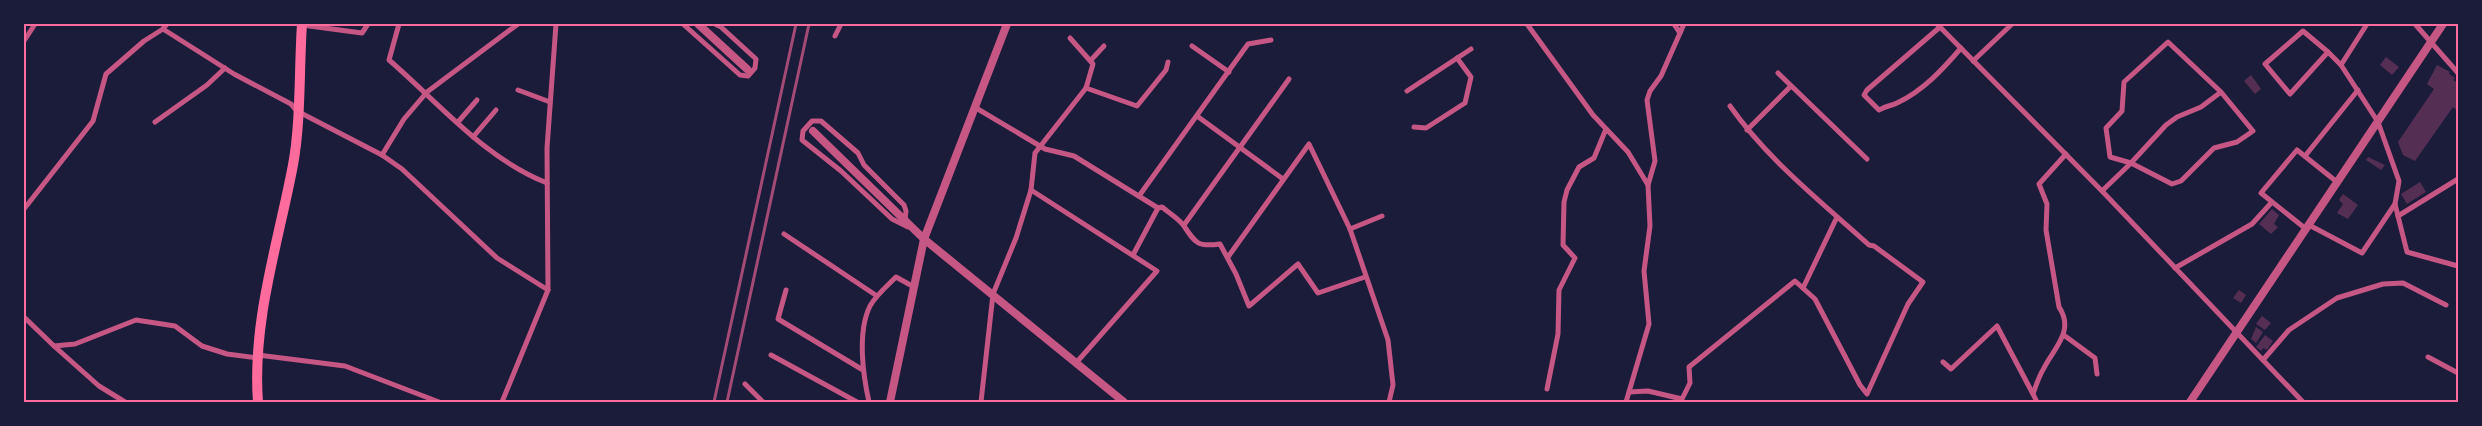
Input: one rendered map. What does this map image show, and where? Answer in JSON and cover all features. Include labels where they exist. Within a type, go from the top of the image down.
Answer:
[{"type":"highway","points":[[258,402],[260,326],[273,252],[293,163],[302,24]]},
{"type":"street","points":[[24,41],[35,24]]},
{"type":"street","points":[[24,209],[93,121],[106,74],[167,24]]},
{"type":"street","points":[[302,24],[362,33],[368,24]]},
{"type":"street","points":[[399,24],[389,60],[427,92],[473,137],[503,161],[547,183]]},
{"type":"street","points":[[382,155],[404,120],[427,92],[518,24]]},
{"type":"street","points":[[502,402],[548,290],[547,183],[550,102],[556,24]]},
{"type":"street","points":[[682,24],[740,75],[748,76],[755,68],[756,59],[721,27],[715,24]]},
{"type":"street","points":[[698,24],[747,68]]},
{"type":"street","points":[[835,36],[841,24]]},
{"type":"street","points":[[890,402],[924,238],[976,108],[1006,24]]},
{"type":"street","points":[[1527,24],[1593,115],[1628,152],[1648,185]]},
{"type":"street","points":[[1674,24],[1680,33]]},
{"type":"street","points":[[1626,402],[1649,324],[1644,271],[1650,226],[1648,185],[1655,161],[1647,100],[1684,24]]},
{"type":"street","points":[[1973,61],[2012,24]]},
{"type":"street","points":[[2341,65],[2367,24]]},
{"type":"street","points":[[2416,24],[2458,73]]},
{"type":"street","points":[[2190,402],[2443,24]]},
{"type":"street","points":[[1961,48],[1930,82],[1896,104],[1887,104],[1879,110],[1864,95],[1867,90],[1938,25],[1961,48],[1973,61],[2102,191],[2303,402]]},
{"type":"street","points":[[163,29],[225,68],[291,104],[297,110],[382,155],[418,182],[497,258],[548,290]]},
{"type":"street","points":[[2328,52],[2290,94],[2265,64],[2303,30],[2328,52],[2341,65],[2378,122],[2400,181],[2395,204],[2362,253],[2307,227],[2261,193],[2297,150],[2337,182]]},
{"type":"street","points":[[981,402],[993,294],[1016,238],[1031,190],[1035,153],[1040,144],[1086,88],[1093,64],[1070,38]]},
{"type":"street","points":[[1139,196],[1248,44],[1271,40]]},
{"type":"street","points":[[2168,42],[2221,92],[2254,131],[2237,142],[2214,148],[2181,181],[2172,184],[2131,163],[2110,156],[2106,128],[2122,111],[2124,82],[2168,42]]},
{"type":"street","points":[[1091,60],[1104,46]]},
{"type":"street","points":[[1192,46],[1229,72]]},
{"type":"street","points":[[1408,91],[1471,49]]},
{"type":"street","points":[[1414,126],[1426,128],[1465,103],[1471,77],[1457,58]]},
{"type":"street","points":[[1086,88],[1137,106],[1166,70],[1168,62]]},
{"type":"street","points":[[155,122],[170,109],[207,85],[225,68]]},
{"type":"street","points":[[1778,73],[1867,159]]},
{"type":"street","points":[[1184,226],[1289,79]]},
{"type":"street","points":[[1747,130],[1791,86]]},
{"type":"street","points":[[518,90],[550,102]]},
{"type":"street","points":[[2305,156],[2358,90]]},
{"type":"street","points":[[2102,191],[2166,125],[2177,117],[2201,107],[2221,92]]},
{"type":"street","points":[[458,122],[477,100]]},
{"type":"street","points":[[1682,399],[1690,383],[1689,367],[1795,281],[1815,299],[1860,386],[1867,394],[1908,304],[1923,282],[1874,246],[1869,245],[1837,217],[1772,157],[1747,130],[1730,106]]},
{"type":"street","points":[[976,108],[1040,144],[1045,149],[1074,156],[1158,208],[1162,207],[1184,226],[1191,240],[1204,246],[1220,244],[1228,256],[1248,306],[1298,264],[1318,293],[1365,277]]},
{"type":"street","points":[[473,137],[496,110]]},
{"type":"street","points":[[1197,116],[1283,179]]},
{"type":"street","points":[[904,220],[906,211],[904,205],[864,165],[858,153],[821,121],[812,121],[803,131],[802,140],[841,171],[892,219],[913,229]]},
{"type":"street","points":[[1547,389],[1551,376],[1550,362],[1558,334],[1559,290],[1575,258],[1563,245],[1564,202],[1567,190],[1578,167],[1594,158],[1606,129]]},
{"type":"street","points":[[813,131],[913,229],[1124,402]]},
{"type":"street","points":[[1228,256],[1309,144],[1350,229],[1388,340],[1393,385],[1389,402]]},
{"type":"street","points":[[2033,394],[2043,368],[2065,336],[2046,230],[2047,204],[2040,184],[2066,154]]},
{"type":"street","points":[[2398,216],[2458,179]]},
{"type":"street","points":[[1031,190],[1157,271],[1076,363]]},
{"type":"street","points":[[2175,268],[2252,224],[2272,202]]},
{"type":"street","points":[[2395,204],[2409,254],[2458,266]]},
{"type":"street","points":[[1133,255],[1158,208]]},
{"type":"street","points":[[1350,229],[1382,216]]},
{"type":"street","points":[[1803,288],[1837,217]]},
{"type":"street","points":[[784,234],[878,296]]},
{"type":"street","points":[[870,402],[863,370],[865,324],[871,305],[896,277],[914,287]]},
{"type":"street","points":[[2263,360],[2289,330],[2337,298],[2383,284],[2403,283],[2446,305]]},
{"type":"street","points":[[786,290],[778,319],[863,370]]},
{"type":"street","points":[[24,317],[100,386],[125,402]]},
{"type":"street","points":[[54,346],[75,344],[136,320],[145,320],[175,326],[202,346],[227,354],[335,363],[439,402]]},
{"type":"street","points":[[1943,362],[1951,369],[1997,326],[2037,402]]},
{"type":"street","points":[[2065,336],[2095,358],[2097,374]]},
{"type":"street","points":[[771,355],[857,402]]},
{"type":"street","points":[[2428,357],[2458,372]]},
{"type":"street","points":[[745,384],[763,402]]},
{"type":"street","points":[[1629,392],[1648,391],[1682,399],[1687,402]]},
{"type":"building","points":[[2386,57],[2399,67],[2392,75],[2380,65]]},
{"type":"building","points":[[2437,65],[2450,72],[2449,74],[2455,78],[2453,80],[2458,83],[2458,111],[2453,107],[2415,161],[2403,155],[2398,142],[2434,89],[2427,84]]},
{"type":"building","points":[[2251,75],[2261,89],[2255,94],[2244,81]]},
{"type":"building","points":[[2368,157],[2385,165],[2381,170],[2366,160]]},
{"type":"building","points":[[2420,182],[2426,192],[2407,204],[2401,194]]},
{"type":"building","points":[[2343,194],[2358,205],[2348,219],[2337,213],[2343,204],[2339,200]]},
{"type":"building","points":[[2272,209],[2279,215],[2274,224],[2278,227],[2271,234],[2259,224]]},
{"type":"building","points":[[2239,290],[2246,295],[2241,303],[2233,298]]},
{"type":"building","points":[[2262,316],[2271,323],[2265,330],[2256,324]]},
{"type":"building","points":[[2256,327],[2263,332],[2256,343],[2251,339]]},
{"type":"building","points":[[2265,335],[2273,341],[2267,350],[2263,348],[2261,351],[2256,347]]},
{"type":"railway","points":[[714,402],[796,24]]},
{"type":"railway","points":[[727,402],[809,24]]}]
